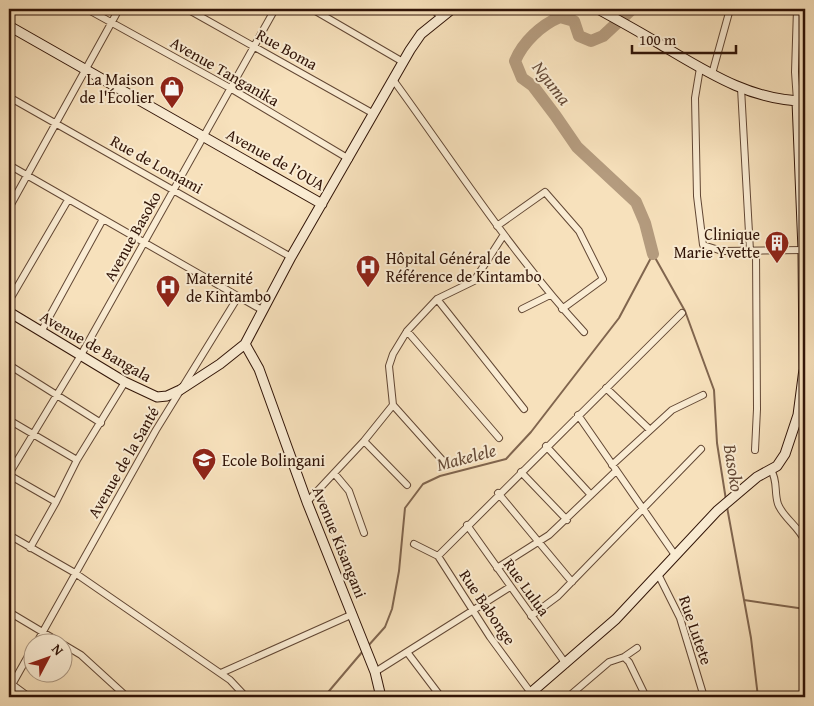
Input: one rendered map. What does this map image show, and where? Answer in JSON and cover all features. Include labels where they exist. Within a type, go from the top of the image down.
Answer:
[{"type":"street","name":"Avenue Tanganika","points":[[87,9],[230,88],[348,159]]},
{"type":"street","points":[[9,208],[11,198],[28,176],[54,124],[119,9]]},
{"type":"street","name":"Rue Boma","points":[[186,9],[374,114]]},
{"type":"street","name":"Avenue Basoko","points":[[9,474],[81,356],[275,9]]},
{"type":"street","points":[[312,9],[403,62]]},
{"type":"street","points":[[430,9],[441,15]]},
{"type":"street","name":"Avenue de l’OUA","points":[[9,26],[322,204],[421,34],[441,15],[452,9]]},
{"type":"street","points":[[598,9],[700,68],[741,88],[768,96],[801,101]]},
{"type":"street","points":[[712,74],[730,9]]},
{"type":"street","points":[[528,695],[616,619],[674,555],[718,511],[757,477],[777,466],[785,454],[802,417],[805,325],[801,101],[795,72],[797,9]]},
{"type":"street","points":[[700,68],[695,98],[697,196],[701,240],[708,249],[722,251],[803,250]]},
{"type":"street","points":[[394,80],[503,236],[550,295],[584,332]]},
{"type":"street","points":[[741,88],[753,251],[757,409],[755,450]]},
{"type":"street","name":"Rue de Lomami","points":[[9,97],[291,257]]},
{"type":"street","points":[[9,165],[262,310]]},
{"type":"street","points":[[497,226],[545,192],[579,231],[603,279],[562,309]]},
{"type":"street","points":[[9,301],[68,200]]},
{"type":"street","points":[[245,344],[291,257],[322,204]]},
{"type":"street","points":[[40,332],[103,219]]},
{"type":"street","points":[[444,462],[393,404],[389,366],[393,354],[407,331],[426,309],[438,300],[474,282],[503,236]]},
{"type":"street","points":[[522,310],[550,295]]},
{"type":"street","name":"Avenue de la Santé","points":[[41,634],[74,573],[180,390],[238,297]]},
{"type":"street","points":[[438,300],[524,409]]},
{"type":"street","name":"Avenue de Bangala","points":[[9,312],[125,382],[157,397],[167,396],[180,390],[230,357],[245,344]]},
{"type":"street","points":[[438,556],[546,446],[682,313]]},
{"type":"street","points":[[407,331],[499,438]]},
{"type":"street","name":"Avenue Kisangani","points":[[245,344],[259,369],[307,502],[361,634],[375,672],[381,697]]},
{"type":"street","points":[[9,365],[101,423]]},
{"type":"street","points":[[30,548],[77,460],[125,382]]},
{"type":"street","points":[[606,388],[649,430]]},
{"type":"street","points":[[497,568],[539,543],[566,520],[649,430],[672,410],[703,395]]},
{"type":"street","points":[[307,502],[364,441],[393,404]]},
{"type":"street","points":[[578,415],[674,555]]},
{"type":"street","points":[[9,420],[77,460]]},
{"type":"street","points":[[364,441],[407,485]]},
{"type":"street","points":[[546,446],[591,495]]},
{"type":"street","points":[[531,616],[572,582],[641,508],[701,449]]},
{"type":"street","points":[[771,470],[776,483],[779,506],[805,542]]},
{"type":"street","points":[[521,472],[566,520]]},
{"type":"street","points":[[334,473],[349,491],[364,533]]},
{"type":"street","points":[[9,474],[56,502]]},
{"type":"street","points":[[498,494],[572,582]]},
{"type":"street","name":"Rue Lulua","points":[[467,525],[566,664]]},
{"type":"street","points":[[9,535],[74,573],[221,673],[246,697]]},
{"type":"street","name":"Rue Babonge","points":[[414,544],[438,556],[528,695]]},
{"type":"street","name":"Rue Lutete","points":[[658,574],[680,618],[704,697]]},
{"type":"street","points":[[375,672],[510,587]]},
{"type":"street","points":[[9,612],[81,655],[127,697]]},
{"type":"street","points":[[221,673],[353,614]]},
{"type":"street","points":[[568,697],[609,662],[624,657],[637,648]]},
{"type":"street","points":[[407,652],[441,697]]},
{"type":"street","points":[[624,657],[629,662],[646,697]]},
{"type":"street","points":[[22,666],[10,686],[29,697]]},
{"type":"street","points":[[575,690],[580,697]]},
{"type":"waterway","name":"Nguma","points":[[632,9],[603,36],[591,41],[579,36],[574,21],[560,17],[553,20],[533,35],[518,54],[515,61],[522,78],[533,86],[577,147],[636,202],[645,223],[653,254]]},
{"type":"waterway","name":"Basoko","points":[[653,254],[685,311],[714,390],[717,443],[726,500]]},
{"type":"waterway","name":"Makelele","points":[[368,646],[385,627],[392,609],[399,571],[405,508],[423,484],[440,476],[506,459],[531,432],[619,318],[653,254]]},
{"type":"waterway","name":"Basoko","points":[[727,507],[751,638],[758,697]]},
{"type":"waterway","points":[[744,600],[805,609]]},
{"type":"waterway","name":"Makelele","points":[[324,697],[363,651]]},
{"type":"place","name":"La Maison de l'Écolier","points":[[172,109]]},
{"type":"place","name":"Clinique Marie Yvette","points":[[777,264]]},
{"type":"place","name":"Hôpital Général de Référence de Kintambo","points":[[368,288]]},
{"type":"place","name":"Maternité de Kintambo","points":[[168,308]]},
{"type":"place","name":"Ecole Bolingani","points":[[204,481]]}]
